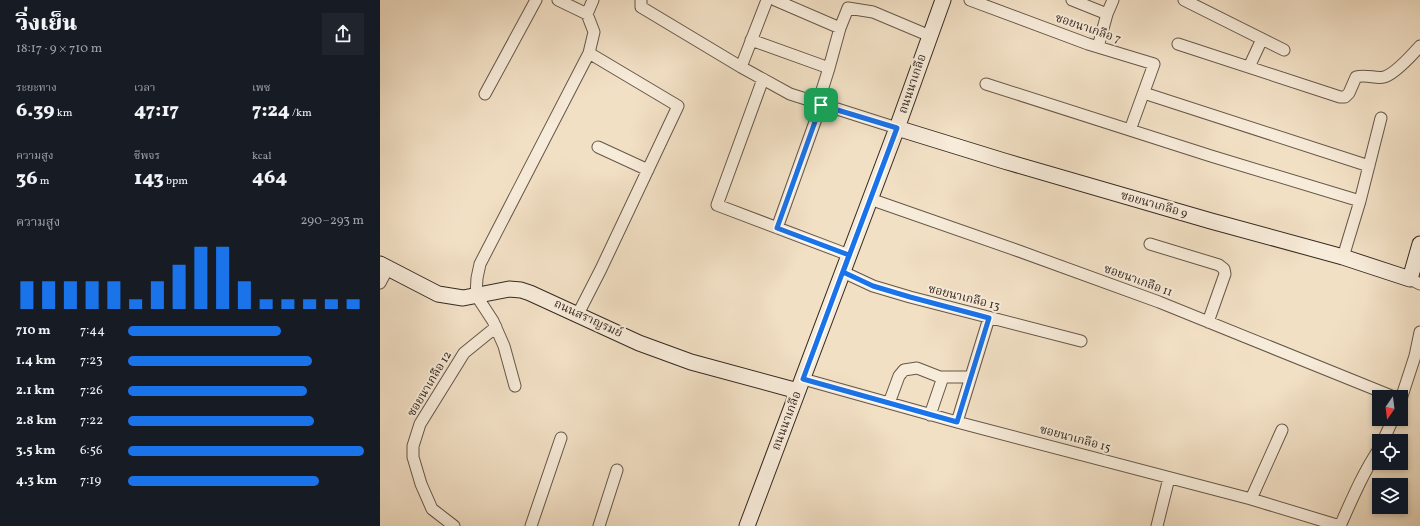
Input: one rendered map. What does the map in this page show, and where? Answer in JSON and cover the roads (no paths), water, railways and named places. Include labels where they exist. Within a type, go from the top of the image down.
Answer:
[{"type":"street","points":[[485,94],[536,0]]},
{"type":"street","points":[[515,386],[504,346],[493,321],[476,295],[477,278],[480,264],[589,53],[594,32],[587,14],[558,0]]},
{"type":"street","points":[[587,14],[593,0]]},
{"type":"street","points":[[641,0],[641,7],[741,67],[790,94],[897,128]]},
{"type":"street","points":[[741,67],[767,0]]},
{"type":"street","points":[[775,0],[840,28]]},
{"type":"street","name":"ถนนนาเกลือ","points":[[747,526],[897,128],[943,0]]},
{"type":"street","name":"ซอยนาเกลือ 7","points":[[970,0],[1098,47],[1154,64],[1130,130]]},
{"type":"street","points":[[1072,0],[1107,14]]},
{"type":"street","points":[[1098,47],[1107,14],[1113,0]]},
{"type":"street","points":[[1184,0],[1284,50]]},
{"type":"street","points":[[777,228],[819,104],[840,28],[848,8],[873,12],[930,36]]},
{"type":"street","points":[[1249,67],[1262,39]]},
{"type":"street","points":[[751,40],[829,68]]},
{"type":"street","points":[[1178,44],[1340,96],[1345,96],[1349,93],[1356,77],[1362,75],[1384,77],[1393,72],[1420,46]]},
{"type":"street","points":[[578,314],[678,106],[589,53]]},
{"type":"street","points":[[763,79],[716,205],[849,255]]},
{"type":"street","points":[[986,84],[1360,201]]},
{"type":"street","points":[[1150,95],[1369,166]]},
{"type":"street","points":[[1343,257],[1360,201],[1381,118]]},
{"type":"street","name":"ซอยนาเกลือ 9","points":[[897,128],[1211,221],[1343,257],[1415,282]]},
{"type":"street","points":[[598,147],[648,170]]},
{"type":"street","name":"ซอยนาเกลือ 11","points":[[870,199],[1159,302],[1377,390]]},
{"type":"street","points":[[1150,244],[1219,265],[1224,269],[1225,274],[1208,322]]},
{"type":"street","points":[[1415,282],[1420,244]]},
{"type":"street","points":[[380,283],[384,266]]},
{"type":"street","name":"ถนนสราญรมย์","points":[[384,266],[438,294],[463,298],[510,289],[521,290],[578,314],[639,343],[691,362],[800,385]]},
{"type":"street","name":"ซอยนาเกลือ 13","points":[[843,272],[873,286],[910,297],[1081,342]]},
{"type":"street","points":[[957,422],[989,318]]},
{"type":"street","name":"ซอยนาเกลือ 12","points":[[454,526],[432,509],[421,484],[413,457],[413,446],[420,424],[464,353],[496,328]]},
{"type":"street","points":[[1404,390],[1415,356],[1420,332]]},
{"type":"street","points":[[889,403],[904,370],[917,368],[943,377],[970,377]]},
{"type":"street","points":[[930,415],[943,377]]},
{"type":"street","name":"ซอยนาเกลือ 15","points":[[800,385],[889,403],[1251,499],[1340,526]]},
{"type":"street","points":[[1251,499],[1282,430]]},
{"type":"street","points":[[530,526],[561,438]]},
{"type":"street","points":[[1340,526],[1360,480],[1372,460]]},
{"type":"street","points":[[599,526],[617,470]]},
{"type":"street","points":[[1157,526],[1169,478]]}]
